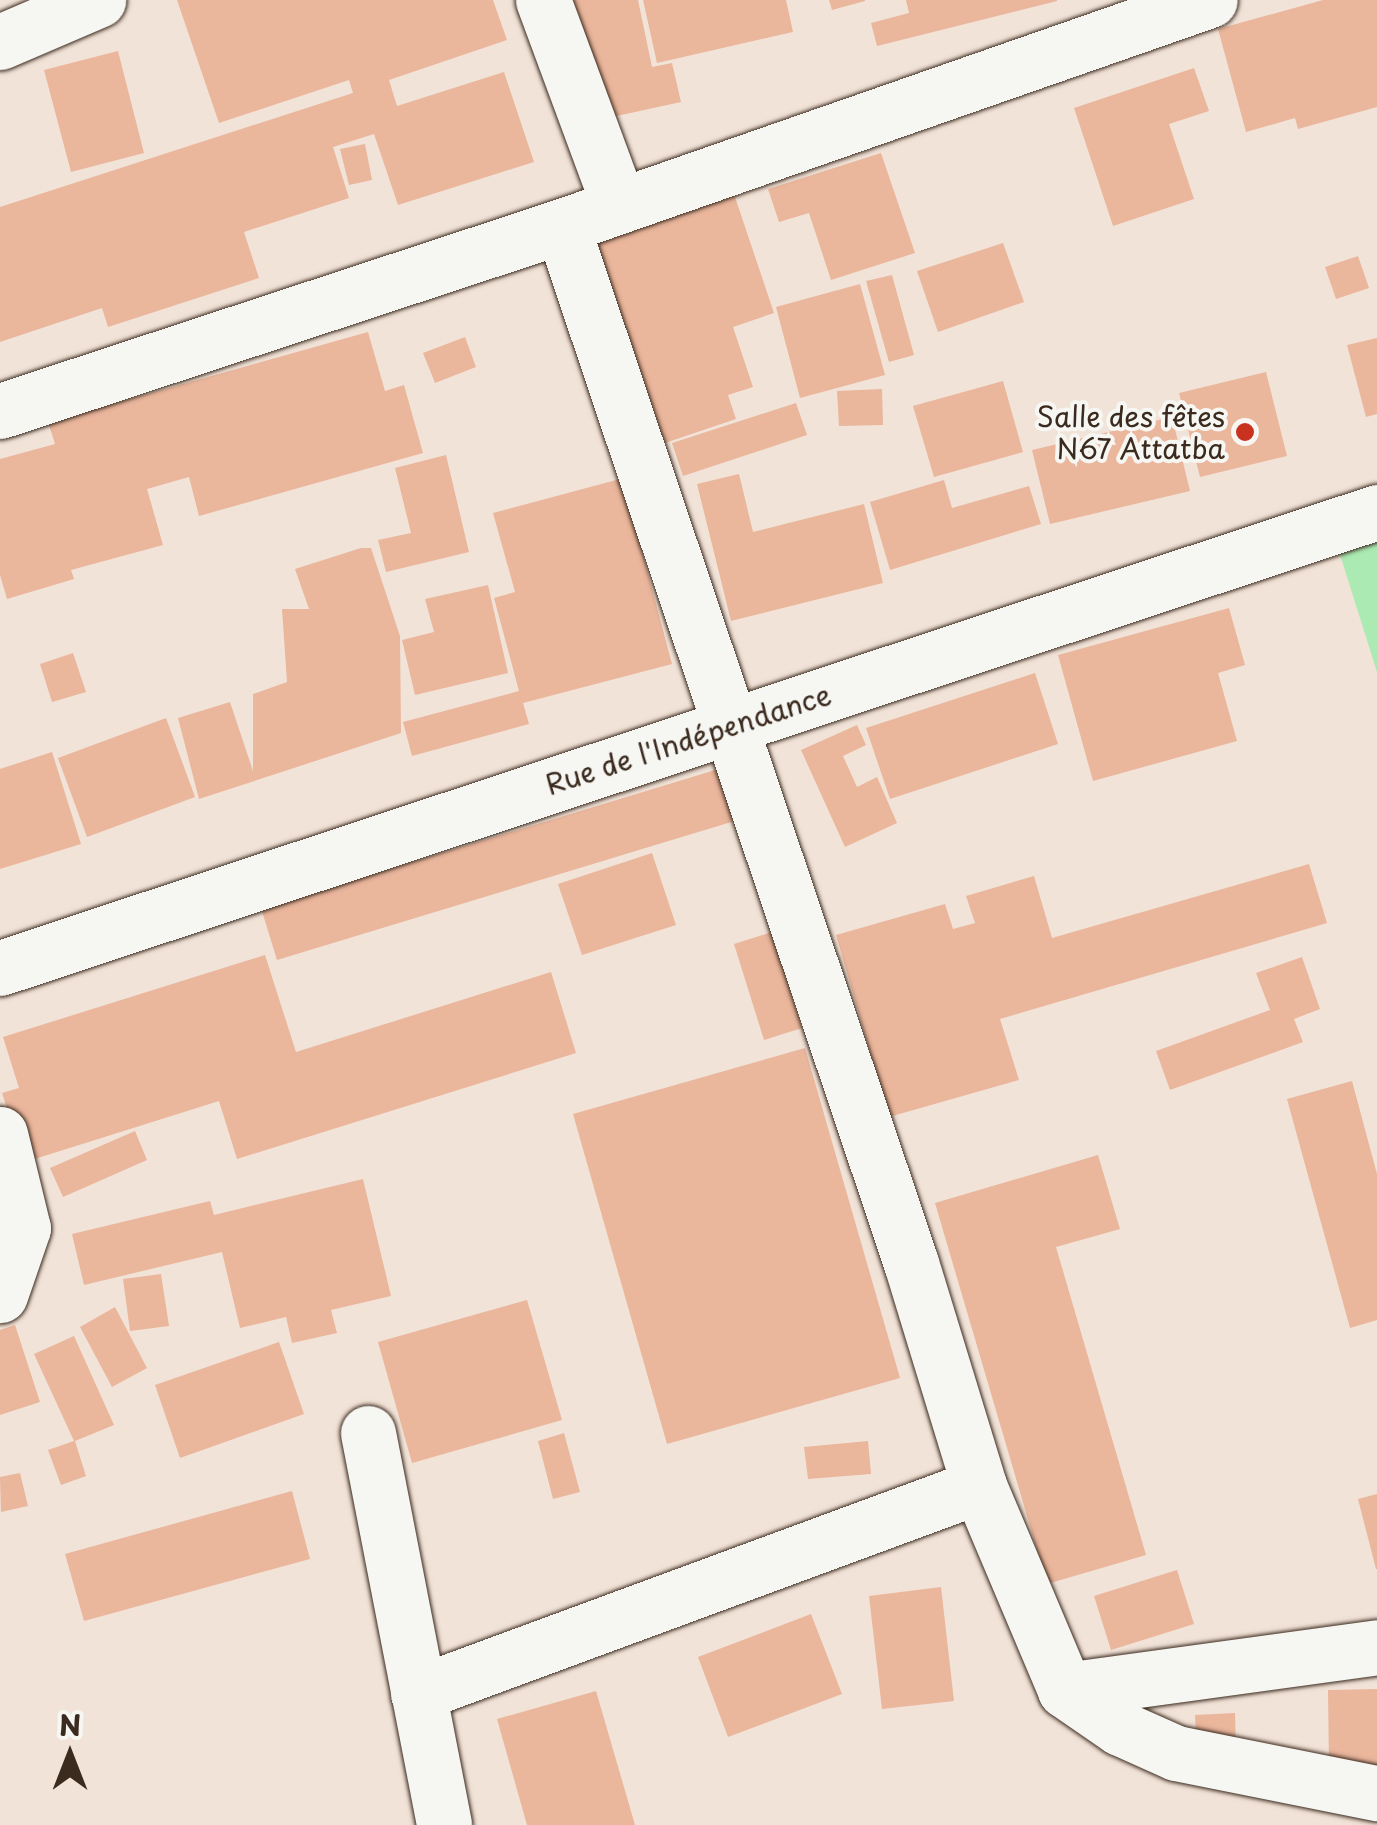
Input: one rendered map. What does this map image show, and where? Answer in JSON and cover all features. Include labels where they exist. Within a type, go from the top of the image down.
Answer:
[{"type":"street","points":[[0,42],[98,0]]},
{"type":"street","points":[[544,0],[619,204]]},
{"type":"street","points":[[0,411],[562,226],[1210,0]]},
{"type":"street","points":[[562,226],[726,727],[911,1264],[979,1486],[1065,1690],[1120,1728],[1176,1753],[1377,1793]]},
{"type":"street","name":"Rue de l'Indépendance","points":[[0,968],[1377,512]]},
{"type":"street","points":[[0,1134],[23,1228],[0,1295]]},
{"type":"street","points":[[368,1433],[444,1825]]},
{"type":"street","points":[[418,1693],[979,1486]]},
{"type":"street","points":[[1065,1690],[1377,1647]]},
{"type":"green space","points":[[1377,533],[1377,672],[1337,545]]},
{"type":"building","points":[[177,0],[493,0],[507,40],[389,80],[397,106],[504,72],[534,162],[398,205],[374,134],[333,147],[349,198],[244,232],[259,278],[108,327],[102,308],[0,342],[0,207],[353,93],[349,80],[219,123]]},
{"type":"building","points":[[563,0],[638,0],[652,67],[672,63],[681,102],[589,122]]},
{"type":"building","points":[[643,0],[786,0],[793,32],[657,63]]},
{"type":"building","points":[[829,0],[865,0],[865,1],[832,10]]},
{"type":"building","points":[[906,0],[1057,1],[877,46],[871,23],[909,13]]},
{"type":"building","points":[[1323,0],[1377,0],[1377,107],[1298,129],[1295,118],[1246,132],[1218,29]]},
{"type":"building","points":[[118,51],[144,153],[71,172],[44,70]]},
{"type":"building","points":[[1194,68],[1209,111],[1169,124],[1194,199],[1113,226],[1074,108]]},
{"type":"building","points":[[365,144],[372,180],[349,185],[340,149]]},
{"type":"building","points":[[881,153],[915,253],[831,280],[809,213],[779,222],[768,189]]},
{"type":"building","points":[[734,194],[774,313],[733,327],[753,387],[728,395],[736,419],[662,444],[594,241]]},
{"type":"building","points":[[1003,243],[1024,302],[938,332],[917,271]]},
{"type":"building","points":[[1358,256],[1369,288],[1336,299],[1325,267]]},
{"type":"building","points":[[892,275],[914,355],[889,362],[866,281]]},
{"type":"building","points":[[860,284],[885,375],[800,398],[776,307]]},
{"type":"building","points":[[368,332],[385,391],[404,385],[423,453],[199,516],[189,477],[147,489],[163,545],[71,570],[74,579],[7,599],[0,575],[0,459],[55,444],[48,422]]},
{"type":"building","points":[[465,337],[476,367],[435,383],[423,353]]},
{"type":"building","points":[[1377,338],[1377,414],[1366,417],[1347,345]]},
{"type":"building","points":[[1266,372],[1287,456],[1200,477],[1179,393]]},
{"type":"building","points":[[1003,381],[1023,452],[934,477],[913,406]]},
{"type":"building","points":[[882,389],[883,425],[839,426],[837,391]]},
{"type":"building","points":[[796,403],[807,435],[683,476],[672,443]]},
{"type":"building","points":[[1172,417],[1190,491],[1050,524],[1032,450]]},
{"type":"building","points":[[446,455],[469,552],[386,572],[378,540],[411,533],[395,468]]},
{"type":"building","points":[[739,474],[753,532],[864,504],[883,583],[731,621],[697,484]]},
{"type":"building","points":[[635,475],[633,517],[672,664],[523,703],[529,724],[412,756],[403,722],[519,691],[494,598],[515,592],[493,513]]},
{"type":"building","points":[[944,480],[952,508],[1029,486],[1041,524],[890,570],[870,502]]},
{"type":"building","points":[[371,548],[400,636],[401,733],[199,799],[178,718],[230,702],[253,771],[253,694],[287,682],[282,609],[309,609],[295,569]]},
{"type":"building","points":[[488,585],[508,673],[415,695],[402,640],[434,632],[425,599]]},
{"type":"building","points":[[1229,608],[1245,665],[1218,673],[1237,741],[1093,781],[1058,655]]},
{"type":"building","points":[[73,653],[86,692],[52,702],[40,664]]},
{"type":"building","points":[[1035,673],[1058,744],[890,799],[866,728]]},
{"type":"building","points":[[166,718],[195,797],[87,837],[58,758]]},
{"type":"building","points":[[857,725],[866,745],[843,756],[857,787],[877,777],[897,823],[845,847],[801,750]]},
{"type":"building","points":[[52,752],[81,844],[0,869],[0,769]]},
{"type":"building","points":[[735,764],[751,816],[277,960],[261,908]]},
{"type":"building","points":[[652,853],[676,925],[582,955],[558,884]]},
{"type":"building","points":[[1309,864],[1327,923],[1000,1019],[1019,1080],[889,1117],[836,935],[945,904],[953,929],[975,923],[966,896],[1034,876],[1052,938]]},
{"type":"building","points":[[772,932],[802,1028],[764,1040],[734,944]]},
{"type":"building","points":[[265,955],[296,1052],[551,972],[576,1053],[237,1159],[219,1101],[25,1162],[2,1093],[19,1088],[3,1037]]},
{"type":"building","points":[[1302,957],[1320,1009],[1294,1019],[1303,1042],[1170,1090],[1156,1051],[1270,1010],[1256,973]]},
{"type":"building","points":[[805,1048],[900,1378],[667,1444],[573,1114]]},
{"type":"building","points":[[1352,1081],[1377,1174],[1377,1320],[1350,1328],[1287,1099]]},
{"type":"building","points":[[135,1131],[147,1160],[63,1197],[50,1168]]},
{"type":"building","points":[[1098,1155],[1120,1229],[1056,1247],[1146,1555],[1047,1584],[935,1203]]},
{"type":"building","points":[[363,1179],[391,1296],[331,1310],[337,1333],[292,1343],[286,1317],[240,1328],[222,1252],[84,1285],[72,1234],[210,1201],[214,1215]]},
{"type":"building","points":[[161,1274],[169,1326],[130,1331],[123,1279]]},
{"type":"building","points":[[527,1300],[562,1420],[412,1463],[378,1342]]},
{"type":"building","points":[[115,1307],[147,1368],[112,1387],[80,1327]]},
{"type":"building","points":[[15,1325],[40,1402],[0,1415],[0,1330]]},
{"type":"building","points":[[74,1336],[114,1425],[75,1441],[86,1476],[61,1485],[48,1450],[74,1441],[34,1354]]},
{"type":"building","points":[[279,1342],[304,1414],[180,1458],[155,1385]]},
{"type":"building","points":[[564,1433],[580,1492],[553,1499],[538,1441]]},
{"type":"building","points":[[868,1441],[871,1474],[808,1479],[804,1447]]},
{"type":"building","points":[[20,1473],[28,1506],[1,1512],[0,1477]]},
{"type":"building","points":[[292,1491],[310,1559],[84,1621],[65,1554]]},
{"type":"building","points":[[1377,1494],[1377,1569],[1376,1569],[1358,1499]]},
{"type":"building","points":[[1177,1570],[1194,1624],[1111,1650],[1094,1596]]},
{"type":"building","points":[[941,1587],[954,1701],[882,1709],[869,1596]]},
{"type":"building","points":[[811,1614],[842,1694],[728,1737],[698,1657]]},
{"type":"building","points":[[1377,1689],[1377,1766],[1329,1766],[1328,1690]]},
{"type":"building","points":[[596,1691],[635,1825],[527,1825],[497,1719]]},
{"type":"building","points":[[1235,1713],[1236,1751],[1197,1753],[1195,1715]]},
{"type":"place","name":"Salle des fêtes N67 Attatba","points":[[1245,432]]}]
